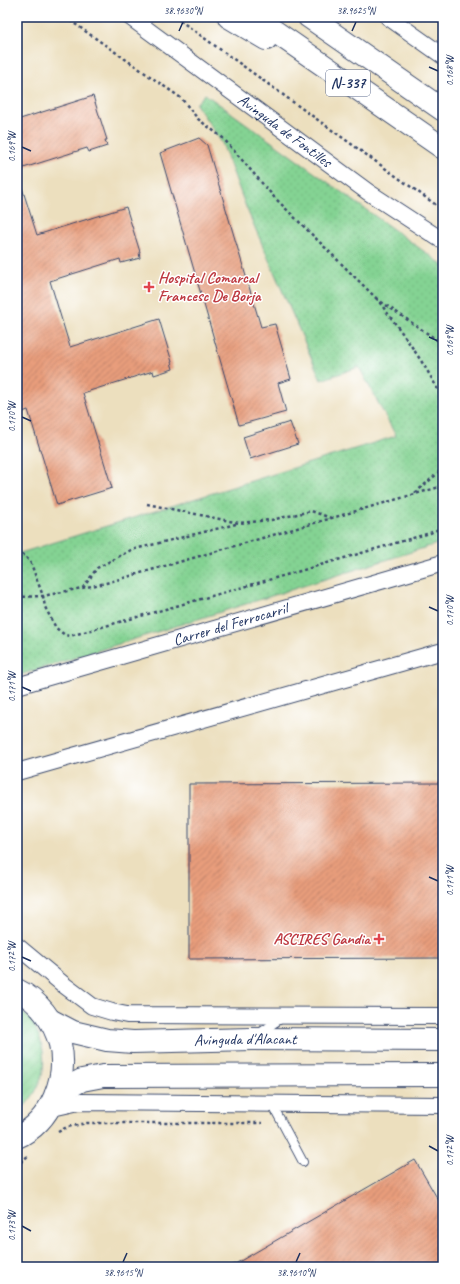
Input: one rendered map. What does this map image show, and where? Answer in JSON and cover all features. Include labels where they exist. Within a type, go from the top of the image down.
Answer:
[{"type":"main road","points":[[229,17],[388,111]]},
{"type":"main road","name":"N-337","points":[[254,17],[443,148]]},
{"type":"main road","name":"N-337","points":[[309,17],[443,110]]},
{"type":"main road","points":[[17,990],[38,1005],[50,1020],[60,1044],[62,1069],[52,1101],[37,1123],[19,1138]]},
{"type":"main road","name":"Avinguda d'Alacant","points":[[50,1020],[73,1032],[107,1040],[133,1042],[251,1039],[443,1040]]},
{"type":"main road","points":[[52,1101],[82,1080],[103,1076],[443,1075]]},
{"type":"street","name":"Avinguda de Fontilles","points":[[130,17],[368,192],[443,241]]},
{"type":"street","points":[[388,17],[443,56]]},
{"type":"street","name":"Carrer del Ferrocarril","points":[[17,686],[443,562]]},
{"type":"street","points":[[17,772],[443,651]]},
{"type":"street","name":"Avinguda d'Alacant","points":[[17,946],[92,1006],[127,1015],[443,1016]]},
{"type":"street","points":[[52,1101],[443,1105]]},
{"type":"lane","points":[[251,1039],[284,1016]]},
{"type":"lane","points":[[272,1104],[303,1162]]},
{"type":"path","points":[[66,17],[181,98],[198,120],[223,138],[274,197],[377,299],[420,360],[435,383],[443,400]]},
{"type":"path","points":[[175,17],[443,210]]},
{"type":"path","points":[[377,299],[443,344]]},
{"type":"path","points":[[413,495],[438,473],[443,466]]},
{"type":"path","points":[[17,597],[43,596],[106,583],[443,486]]},
{"type":"path","points":[[147,504],[238,523]]},
{"type":"path","points":[[83,588],[98,568],[131,550],[238,523],[271,520],[311,511],[332,519]]},
{"type":"path","points":[[17,550],[30,561],[43,596],[45,607],[56,628],[65,635],[70,636],[430,534],[443,527]]},
{"type":"green space","points":[[205,94],[443,265],[443,542],[17,676],[17,554],[396,436],[359,367],[321,380],[246,207],[222,143],[196,104]]},
{"type":"green space","points":[[17,1007],[32,1022],[38,1034],[44,1059],[40,1082],[27,1104],[17,1113]]},
{"type":"building","points":[[93,96],[107,140],[105,140],[107,146],[89,152],[87,148],[17,170],[17,120]]},
{"type":"building","points":[[199,138],[207,145],[261,327],[275,324],[291,379],[278,383],[286,412],[239,425],[160,153]]},
{"type":"building","points":[[17,172],[37,235],[126,207],[140,252],[140,258],[121,263],[120,259],[50,281],[70,347],[159,319],[173,369],[154,375],[153,371],[83,393],[112,488],[57,505],[28,410],[17,414]]},
{"type":"building","points":[[290,422],[298,444],[250,459],[243,437]]},
{"type":"building","points":[[443,783],[443,958],[189,959],[189,784]]},
{"type":"building","points":[[415,1160],[443,1208],[443,1267],[230,1267]]},
{"type":"place","name":"Hospital Comarcal Francesc De Borja","points":[[149,287]]},
{"type":"place","name":"ASCIRES Gandia","points":[[379,939]]}]
